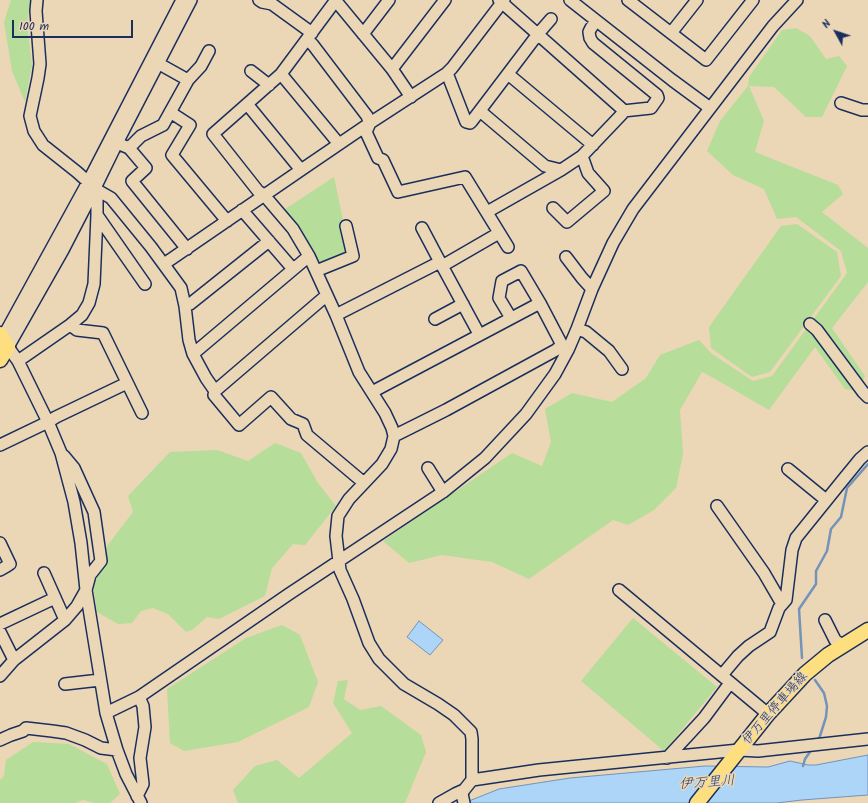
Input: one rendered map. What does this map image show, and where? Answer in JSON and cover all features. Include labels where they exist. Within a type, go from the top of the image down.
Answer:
[{"type":"main road","points":[[0,360],[3,340]]},
{"type":"main road","name":"伊万里停車場線","points":[[697,803],[768,714],[805,674],[842,646],[868,630]]},
{"type":"street","points":[[37,0],[36,11],[40,64],[30,116],[34,131],[43,145],[93,187],[111,198],[164,264],[181,288],[185,306],[189,340],[194,354],[206,378],[215,391],[214,395],[239,425],[271,398],[291,419],[302,424],[307,435],[364,483]]},
{"type":"street","points":[[259,0],[272,4],[309,36],[313,45],[368,116],[370,123],[366,132],[378,158],[383,160],[398,192],[465,177],[508,247]]},
{"type":"street","points":[[411,97],[392,69],[336,0],[281,74],[213,134],[258,191],[264,195],[293,229],[316,271],[359,372],[392,428],[394,436],[391,449],[382,464],[349,499],[338,516],[336,536],[338,562],[369,643],[379,659],[404,684],[454,715],[471,732],[472,780],[463,796],[455,794],[439,803]]},
{"type":"street","points":[[363,34],[389,0]]},
{"type":"street","points":[[392,69],[445,0]]},
{"type":"street","points":[[570,0],[710,108]]},
{"type":"street","points":[[671,33],[697,0]]},
{"type":"street","points":[[635,2],[671,33],[706,60],[753,0]]},
{"type":"street","points":[[106,713],[139,697],[282,599],[443,492],[486,458],[526,414],[555,374],[565,348],[577,329],[592,289],[613,243],[633,208],[773,26],[797,0]]},
{"type":"street","points":[[139,799],[126,774],[106,713],[86,590],[81,543],[74,502],[61,453],[48,422],[18,361],[3,340],[93,187],[113,141],[187,1]]},
{"type":"street","points":[[164,264],[370,123],[447,74],[502,1],[623,111]]},
{"type":"street","points":[[447,74],[466,122],[470,123],[551,19]]},
{"type":"street","points":[[596,21],[590,28],[589,32],[593,43],[657,95],[658,98],[651,108],[623,111]]},
{"type":"street","points":[[129,148],[141,136],[163,125],[188,80],[201,66],[209,51]]},
{"type":"street","points":[[155,62],[188,80]]},
{"type":"street","points":[[251,71],[269,84]]},
{"type":"street","points":[[281,74],[339,144]]},
{"type":"street","points":[[508,74],[593,145]]},
{"type":"street","points":[[841,103],[862,110],[868,110]]},
{"type":"street","points":[[247,104],[301,170]]},
{"type":"street","points":[[480,111],[545,166],[561,170]]},
{"type":"street","points":[[487,212],[561,170],[582,156],[622,114],[623,111]]},
{"type":"street","points":[[170,112],[190,125],[172,155],[227,221]]},
{"type":"street","points":[[113,141],[129,148],[146,168],[132,181],[187,249]]},
{"type":"street","points":[[553,208],[567,222],[604,191],[588,173],[582,156]]},
{"type":"street","points":[[18,361],[70,325],[82,314],[89,303],[94,284],[97,215],[93,187]]},
{"type":"street","points":[[242,210],[293,269]]},
{"type":"street","points":[[97,215],[145,284]]},
{"type":"street","points":[[316,271],[353,256],[346,226]]},
{"type":"street","points":[[422,228],[479,334]]},
{"type":"street","points":[[336,315],[441,264],[499,233]]},
{"type":"street","points":[[185,306],[190,304],[269,241]]},
{"type":"street","points":[[194,354],[309,256]]},
{"type":"street","points":[[566,257],[592,289]]},
{"type":"street","points":[[511,318],[499,298],[502,281],[521,271],[565,348]]},
{"type":"street","points":[[215,391],[327,295]]},
{"type":"street","points":[[372,392],[540,303]]},
{"type":"street","points":[[435,319],[462,304]]},
{"type":"street","points":[[810,324],[817,330],[862,392],[868,397]]},
{"type":"street","points":[[70,325],[77,330],[103,333],[142,413]]},
{"type":"street","points":[[577,329],[586,332],[609,351],[622,369]]},
{"type":"street","points":[[394,436],[550,353],[565,348]]},
{"type":"street","points":[[0,445],[127,383]]},
{"type":"street","points":[[722,676],[738,656],[749,646],[770,632],[779,608],[786,600],[792,550],[796,538],[860,459],[868,452]]},
{"type":"street","points":[[0,676],[14,660],[65,620],[77,606],[86,590],[90,575],[101,561],[94,512],[74,468],[61,453]]},
{"type":"street","points":[[428,468],[443,492]]},
{"type":"street","points":[[788,469],[826,500]]},
{"type":"street","points":[[716,506],[764,573],[782,604]]},
{"type":"street","points":[[0,543],[10,564],[0,570]]},
{"type":"street","points":[[44,573],[65,620]]},
{"type":"street","points":[[618,590],[768,714]]},
{"type":"street","points":[[0,624],[55,598]]},
{"type":"street","points":[[825,620],[835,640],[842,646]]},
{"type":"street","points":[[0,632],[14,660]]},
{"type":"street","points":[[65,684],[100,680]]},
{"type":"street","points":[[667,758],[704,718],[730,683]]},
{"type":"street","points":[[139,697],[143,706],[145,726],[140,758],[143,784],[139,799]]},
{"type":"street","points":[[0,740],[23,731],[26,728],[66,733],[86,740],[101,748],[117,750]]},
{"type":"street","points":[[472,780],[539,770],[758,751],[868,739]]},
{"type":"green space","points":[[11,0],[30,0],[27,24],[32,65],[25,102],[12,71],[4,22]]},
{"type":"green space","points":[[796,28],[810,36],[826,59],[839,56],[847,66],[822,117],[806,117],[774,87],[749,86],[764,121],[755,152],[838,185],[843,194],[822,212],[868,248],[868,282],[832,328],[865,376],[858,391],[845,389],[815,347],[769,410],[702,372],[680,410],[683,454],[676,488],[654,510],[628,525],[613,520],[529,579],[492,562],[442,555],[409,563],[383,541],[512,453],[542,466],[551,442],[545,409],[572,393],[612,402],[646,378],[660,355],[699,340],[712,354],[753,381],[772,376],[847,273],[841,251],[796,217],[777,219],[764,189],[733,175],[707,151],[720,121],[748,86],[749,77],[782,30]]},
{"type":"green space","points":[[334,177],[350,253],[318,266],[282,211]]},
{"type":"green space","points":[[797,224],[837,252],[841,276],[770,372],[752,377],[711,348],[709,327],[781,226]]},
{"type":"green space","points":[[275,443],[301,453],[318,483],[336,506],[305,545],[293,544],[272,568],[265,596],[219,619],[207,617],[192,630],[186,632],[168,614],[153,608],[141,611],[132,623],[118,624],[97,612],[93,586],[104,564],[107,546],[133,512],[128,496],[170,452],[217,450],[248,461]]},
{"type":"green space","points":[[633,618],[717,687],[664,751],[581,681]]},
{"type":"green space","points":[[282,625],[300,635],[318,682],[309,707],[238,742],[184,751],[170,743],[167,689],[246,638]]},
{"type":"green space","points":[[348,680],[344,699],[360,710],[381,706],[421,735],[426,752],[405,803],[238,803],[233,790],[255,766],[277,760],[299,778],[352,733],[333,703],[338,681]]},
{"type":"green space","points":[[33,742],[69,744],[107,764],[120,794],[110,803],[95,803],[83,800],[75,803],[0,803],[0,780],[4,776],[6,760]]},
{"type":"water","points":[[419,621],[443,640],[430,655],[407,637]]},
{"type":"water","name":"伊万里川","points":[[868,755],[868,795],[776,803],[464,803],[499,789],[570,778],[705,766],[768,767],[790,761],[808,765],[816,765]]},
{"type":"waterway","points":[[802,658],[799,609],[816,584],[816,571],[827,551],[831,529],[841,517],[847,488],[868,464]]},
{"type":"waterway","points":[[815,680],[824,693],[827,706],[826,717],[818,740]]},
{"type":"waterway","points":[[803,766],[805,759],[812,749]]}]
